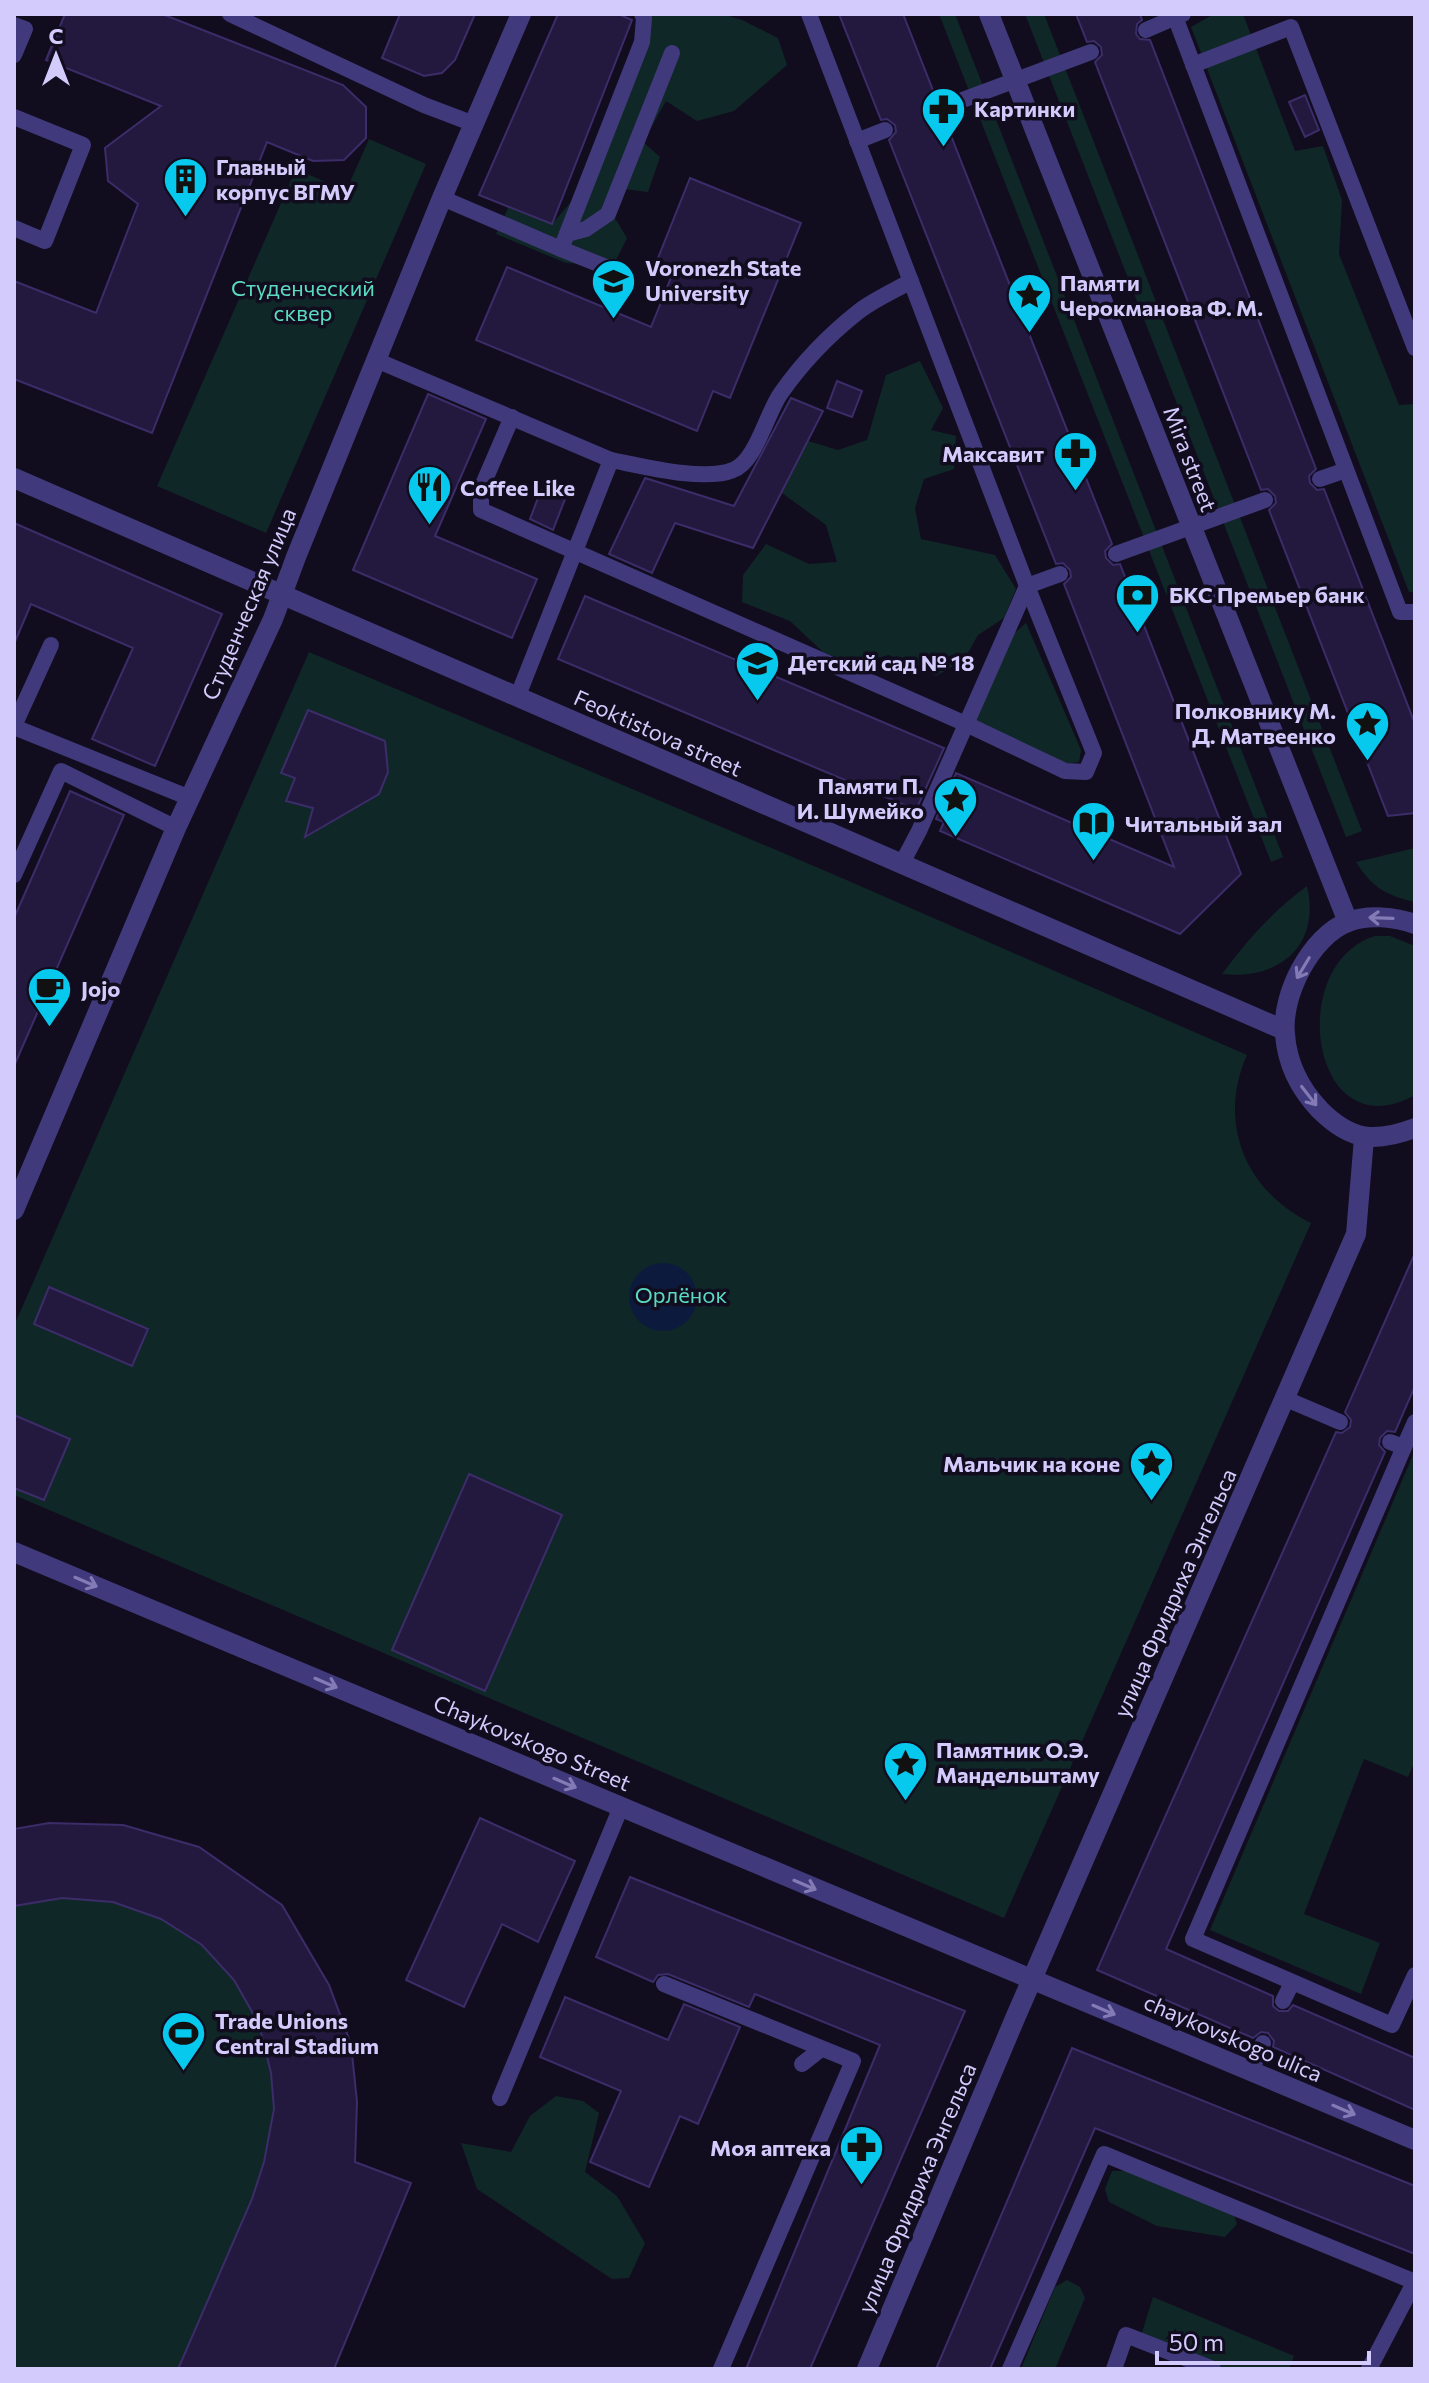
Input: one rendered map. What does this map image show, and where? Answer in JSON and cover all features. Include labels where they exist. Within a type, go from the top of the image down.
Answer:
[{"type":"street","name":"Студенческая улица","points":[[14,1210],[176,828],[273,619],[442,198],[521,14]]},
{"type":"street","name":"Mira street","points":[[989,14],[1348,922]]},
{"type":"street","name":"Feoktistova street","points":[[14,478],[1284,1030]]},
{"type":"street","points":[[1415,924],[1378,918],[1348,922],[1327,934],[1297,975],[1290,993],[1284,1030],[1288,1055],[1297,1079],[1308,1097],[1343,1129],[1364,1138],[1389,1136],[1415,1128]]},
{"type":"street","name":"улица Фридриха Энгельса","points":[[867,2369],[1032,1979],[1356,1234],[1364,1138]]},
{"type":"street","name":"Chaykovskogo Street","points":[[14,1552],[1032,1979]]},
{"type":"street","name":"chaykovskogo ulica","points":[[1032,1979],[1415,2140]]},
{"type":"lane","points":[[230,14],[424,105],[474,124]]},
{"type":"lane","points":[[564,241],[642,42],[642,14]]},
{"type":"lane","points":[[512,417],[481,489],[481,510],[966,724],[1065,771],[1086,772],[1094,753],[1027,586],[809,14]]},
{"type":"lane","points":[[1146,30],[1177,16],[1400,612],[1415,612]]},
{"type":"lane","points":[[14,25],[25,29],[14,55]]},
{"type":"lane","points":[[1193,65],[1291,27],[1415,348]]},
{"type":"lane","points":[[941,108],[1091,52]]},
{"type":"lane","points":[[564,241],[608,214],[672,53]]},
{"type":"lane","points":[[14,117],[83,145],[45,241],[14,228]]},
{"type":"lane","points":[[857,141],[885,130]]},
{"type":"lane","points":[[442,198],[564,241],[621,273]]},
{"type":"lane","points":[[376,360],[611,460],[676,472],[720,473],[736,470],[751,454],[778,396],[803,363],[859,311],[911,281]]},
{"type":"lane","points":[[517,698],[611,460]]},
{"type":"lane","points":[[1320,479],[1346,470]]},
{"type":"lane","points":[[1116,554],[1265,500]]},
{"type":"lane","points":[[901,865],[919,831],[1027,586],[1060,574]]},
{"type":"lane","points":[[51,645],[14,727],[190,798]]},
{"type":"lane","points":[[14,875],[61,771],[176,828]]},
{"type":"lane","points":[[1286,1399],[1340,1422]]},
{"type":"lane","points":[[1415,1422],[1397,1445],[1193,1939],[1392,2025],[1415,1975]]},
{"type":"lane","points":[[500,2098],[621,1807]]},
{"type":"lane","points":[[1283,2001],[1292,1983]]},
{"type":"lane","points":[[664,1984],[853,2061],[721,2369]]},
{"type":"lane","points":[[1251,2071],[1263,2043]]},
{"type":"lane","points":[[802,2064],[821,2049]]},
{"type":"lane","points":[[1010,2369],[1104,2154],[1415,2282],[1369,2369]]},
{"type":"lane","points":[[1114,2369],[1126,2335],[1213,2369]]},
{"type":"green space","points":[[639,14],[722,14],[742,20],[778,38],[787,65],[734,111],[697,121],[666,101],[643,142],[660,157],[648,192],[624,189],[612,213],[627,238],[611,270],[595,265],[566,263],[496,234],[509,206],[552,224],[577,195],[642,42]]},
{"type":"green space","points":[[939,14],[955,14],[1283,857],[1271,862]]},
{"type":"green space","points":[[1025,14],[1044,14],[1362,831],[1346,837]]},
{"type":"green space","points":[[1214,14],[1243,14],[1295,151],[1323,146],[1342,200],[1339,254],[1399,405],[1415,404],[1415,592],[1409,592],[1191,27]]},
{"type":"green space","name":"Студенческий сквер","points":[[369,139],[426,164],[266,533],[157,486],[296,169],[346,191]]},
{"type":"green space","points":[[920,361],[943,408],[931,430],[956,436],[954,469],[924,479],[915,508],[921,539],[995,555],[1016,589],[1004,618],[978,635],[964,660],[936,676],[889,655],[857,663],[825,654],[790,621],[742,602],[743,575],[766,544],[809,564],[837,562],[826,525],[782,493],[808,441],[838,450],[867,440],[886,375]]},
{"type":"green space","points":[[1026,623],[1081,750],[1079,762],[1064,764],[976,722],[1010,637]]},
{"type":"green space","name":"Орлёнок","points":[[309,652],[835,875],[1247,1055],[1238,1080],[1235,1105],[1243,1152],[1269,1193],[1311,1223],[1004,1918],[14,1495],[14,1326]]},
{"type":"green space","points":[[1415,848],[1415,902],[1381,889],[1356,862]]},
{"type":"green space","points":[[1307,886],[1310,907],[1308,926],[1291,955],[1278,965],[1261,971],[1222,974],[1261,927]]},
{"type":"green space","points":[[1375,936],[1390,936],[1415,946],[1415,1095],[1380,1106],[1352,1099],[1333,1078],[1322,1048],[1320,1014],[1328,981],[1346,953]]},
{"type":"green space","points":[[1413,1455],[1415,1761],[1408,1777],[1364,1759],[1304,1914],[1380,1943],[1361,1994],[1210,1930]]},
{"type":"green space","name":"Trade Unions Central Stadium","points":[[49,1823],[123,1825],[199,1847],[282,1905],[329,1985],[351,2044],[357,2102],[355,2161],[411,2183],[334,2369],[14,2369],[14,1829]]},
{"type":"green space","points":[[556,2096],[583,2101],[599,2113],[585,2172],[617,2196],[645,2243],[629,2278],[612,2279],[477,2189],[461,2143],[511,2152],[530,2116]]},
{"type":"green space","points":[[1112,2171],[1126,2171],[1234,2215],[1237,2224],[1225,2237],[1157,2226],[1109,2202],[1105,2189]]},
{"type":"green space","points":[[1067,2280],[1080,2287],[1085,2298],[1055,2369],[1021,2369],[1055,2287]]},
{"type":"green space","points":[[1153,2297],[1294,2356],[1289,2369],[1227,2369],[1141,2336]]},
{"type":"water","points":[[663,1263],[687,1273],[697,1297],[687,1321],[663,1331],[639,1321],[629,1297],[639,1273]]},
{"type":"building","name":"Главный корпус ВГМУ","points":[[65,14],[162,14],[343,85],[366,107],[366,138],[344,160],[313,161],[267,142],[152,433],[14,379],[14,281],[96,313],[138,204],[108,181],[105,148],[161,106],[46,60]]},
{"type":"building","points":[[400,14],[475,14],[455,60],[442,73],[424,76],[382,58]]},
{"type":"building","points":[[558,14],[618,14],[632,20],[552,224],[479,195]]},
{"type":"building","points":[[839,14],[903,14],[936,98],[930,105],[931,113],[938,119],[944,118],[1112,544],[1105,551],[1106,558],[1113,565],[1120,564],[1241,874],[1180,934],[940,831],[944,822],[936,819],[956,773],[1174,867],[1064,584],[1071,577],[1070,570],[1063,563],[1056,564],[889,140],[896,132],[895,125],[887,119],[881,120]]},
{"type":"building","points":[[1076,14],[1140,14],[1142,20],[1137,24],[1136,34],[1140,39],[1150,40],[1316,469],[1309,476],[1310,483],[1317,490],[1324,489],[1415,724],[1415,813],[1388,816],[1269,510],[1276,503],[1275,496],[1268,489],[1261,490],[1095,62],[1102,55],[1101,47],[1094,41],[1087,42]]},
{"type":"building","points":[[1305,95],[1319,130],[1305,137],[1289,102]]},
{"type":"building","points":[[690,178],[801,223],[730,398],[713,391],[697,431],[476,340],[507,267],[651,327],[672,275],[654,268]]},
{"type":"building","points":[[837,381],[862,391],[852,417],[827,408]]},
{"type":"building","points":[[428,394],[486,419],[435,536],[537,579],[512,638],[353,570]]},
{"type":"building","points":[[791,398],[823,411],[753,548],[675,523],[652,573],[609,554],[645,478],[734,506]]},
{"type":"building","points":[[541,490],[565,499],[553,530],[530,519]]},
{"type":"building","points":[[14,523],[222,614],[155,766],[92,739],[133,648],[31,604],[14,644]]},
{"type":"building","points":[[585,596],[944,748],[916,810],[558,659]]},
{"type":"building","points":[[308,710],[385,741],[388,772],[379,794],[305,837],[313,808],[286,801],[295,778],[281,773]]},
{"type":"building","points":[[70,791],[124,815],[14,1066],[14,918]]},
{"type":"building","points":[[1415,1253],[1415,1386],[1395,1432],[1387,1431],[1380,1438],[1379,1445],[1385,1452],[1166,1949],[1273,1996],[1273,2006],[1279,2011],[1288,2011],[1293,2005],[1415,2058],[1415,2110],[1273,2047],[1274,2041],[1268,2033],[1261,2032],[1253,2038],[1097,1970],[1336,1432],[1342,1433],[1350,1427],[1351,1420],[1345,1412]]},
{"type":"building","points":[[49,1287],[148,1329],[132,1366],[34,1324]]},
{"type":"building","points":[[14,1415],[70,1439],[44,1500],[14,1488]]},
{"type":"building","points":[[469,1474],[562,1515],[485,1691],[392,1650]]},
{"type":"building","points":[[480,1818],[575,1861],[538,1942],[502,1924],[464,2007],[406,1980]]},
{"type":"building","points":[[49,1823],[123,1825],[199,1847],[282,1905],[329,1985],[351,2044],[357,2102],[355,2162],[411,2183],[334,2369],[178,2369],[252,2199],[264,2162],[274,2109],[271,2073],[259,2024],[234,1980],[202,1945],[161,1919],[113,1902],[62,1898],[14,1906],[14,1829]]},
{"type":"building","points":[[630,1877],[965,2011],[810,2369],[746,2369],[880,2045],[755,1994],[749,2007],[668,1974],[658,1975],[653,1982],[596,1957]]},
{"type":"building","points":[[565,1997],[668,2040],[684,2004],[740,2027],[698,2124],[680,2116],[649,2187],[590,2162],[621,2091],[540,2057]]},
{"type":"building","points":[[1072,2048],[1415,2186],[1415,2254],[1095,2128],[990,2369],[936,2369]]},
{"type":"place","name":"Картинки","points":[[943,148]]},
{"type":"place","name":"Главный корпус ВГМУ","points":[[185,219]]},
{"type":"place","name":"Voronezh State University","points":[[614,320]]},
{"type":"place","name":"Памяти Черокманова Ф. М.","points":[[1029,335]]},
{"type":"place","name":"Максавит","points":[[1075,493]]},
{"type":"place","name":"Coffee Like","points":[[429,527]]},
{"type":"place","name":"БКС Премьер банк","points":[[1138,634]]},
{"type":"place","name":"Детский сад № 18","points":[[757,702]]},
{"type":"place","name":"Полковнику М. Д. Матвеенко","points":[[1367,763]]},
{"type":"place","name":"Памяти П. И. Шумейко","points":[[955,838]]},
{"type":"place","name":"Читальный зал","points":[[1094,863]]},
{"type":"place","name":"Jojo","points":[[50,1028]]},
{"type":"place","name":"Мальчик на коне","points":[[1151,1503]]},
{"type":"place","name":"Памятник О.Э. Мандельштаму","points":[[905,1802]]},
{"type":"place","name":"Trade Unions Central Stadium","points":[[184,2073]]},
{"type":"place","name":"Моя аптека","points":[[862,2187]]}]
